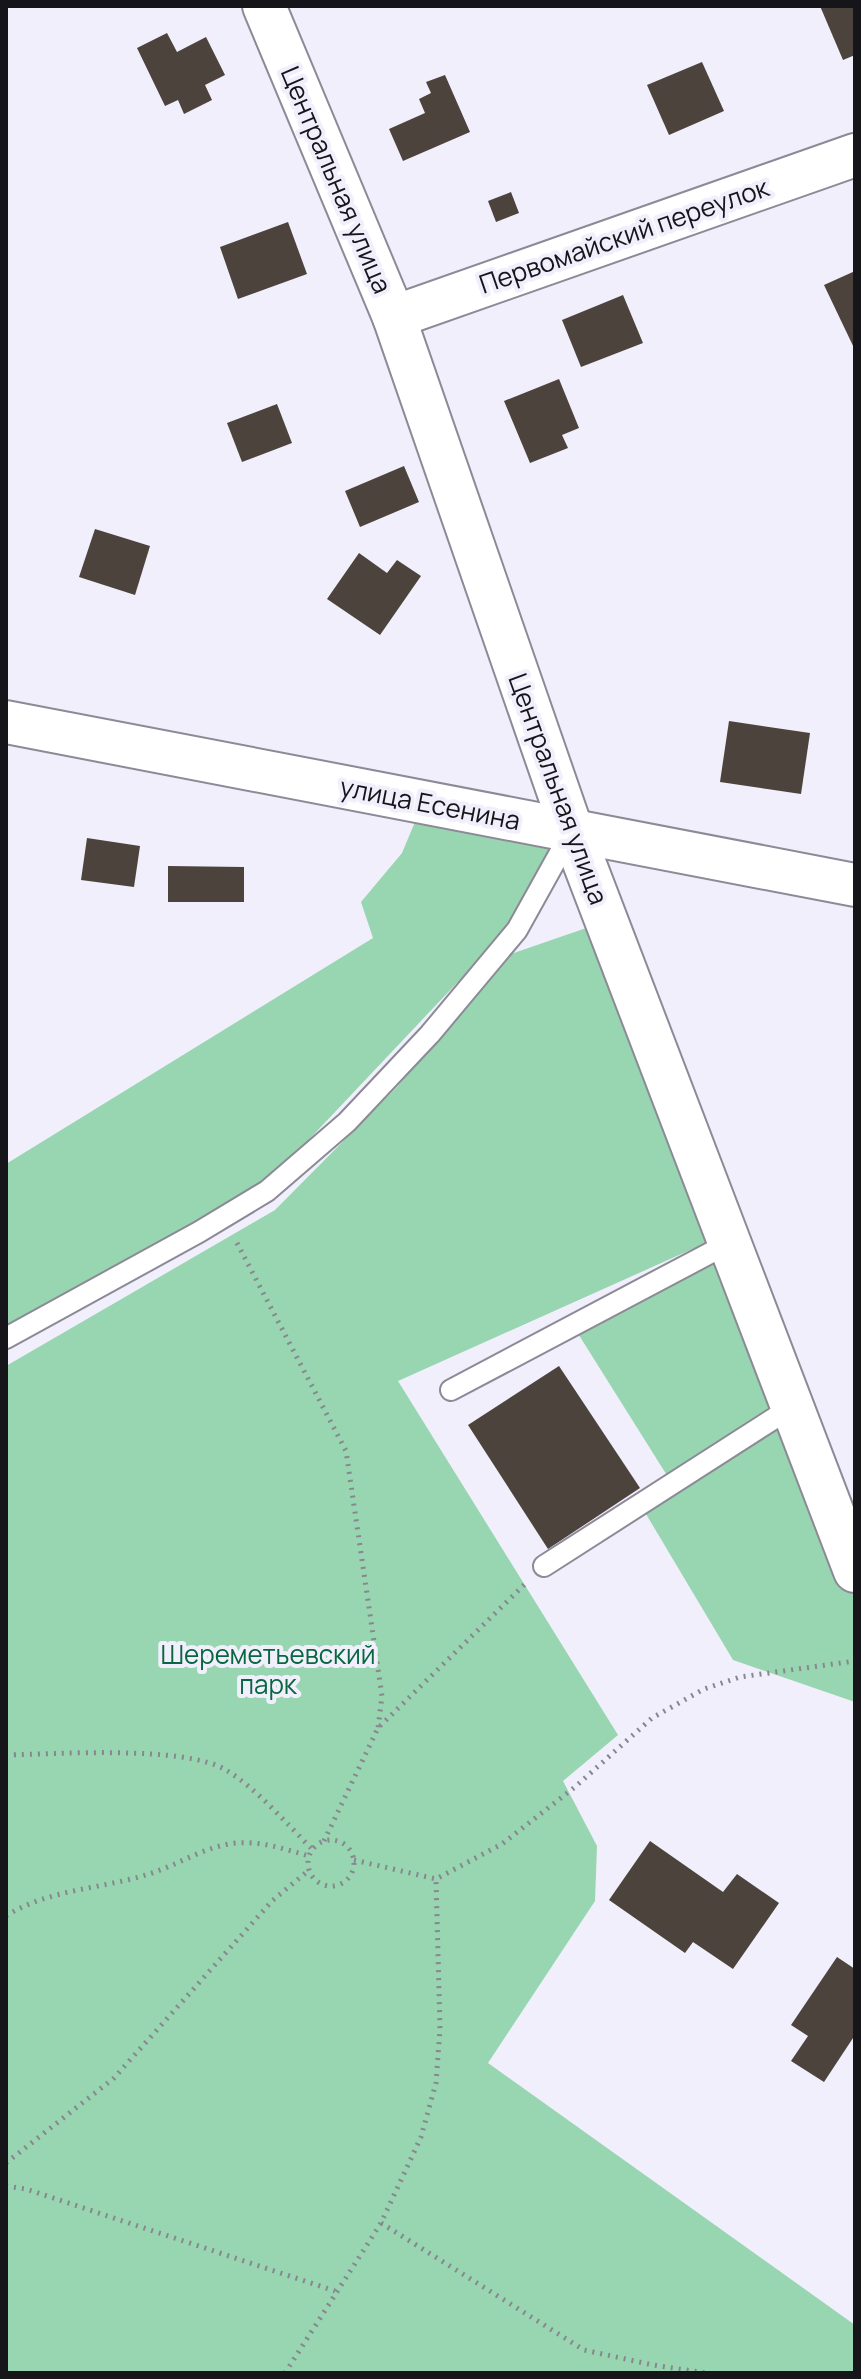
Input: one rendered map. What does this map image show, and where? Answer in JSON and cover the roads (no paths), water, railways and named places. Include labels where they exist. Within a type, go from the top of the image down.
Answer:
[{"type":"street","name":"Центральная улица","points":[[264,6],[394,317],[572,831],[855,1571]]},
{"type":"street","name":"Первомайский переулок","points":[[394,317],[855,155]]},
{"type":"street","name":"улица Есенина","points":[[6,722],[855,885]]},
{"type":"lane","points":[[6,1338],[267,1191],[347,1122],[430,1034],[517,930],[572,831]]},
{"type":"lane","points":[[451,1390],[729,1243]]},
{"type":"lane","points":[[544,1566],[792,1407]]},
{"type":"park label","name":"Шереметьевский парк","points":[[268,1670]]}]
